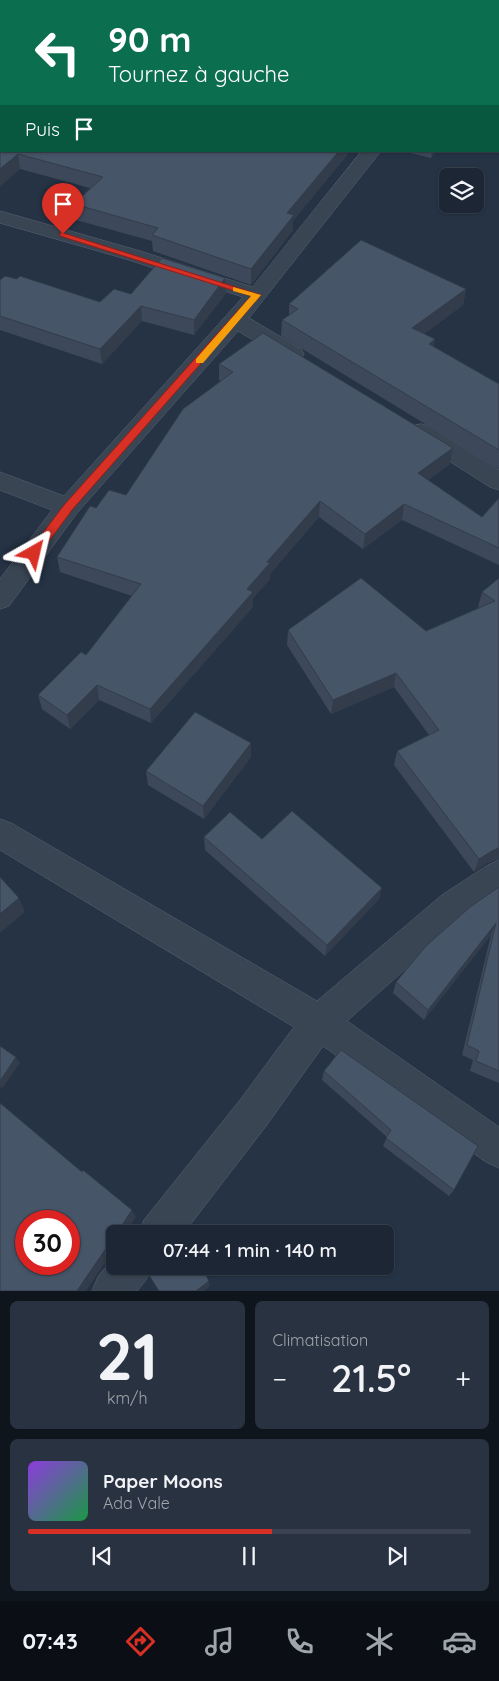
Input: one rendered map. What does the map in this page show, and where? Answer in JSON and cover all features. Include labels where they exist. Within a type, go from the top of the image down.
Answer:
[{"type":"street","points":[[0,599],[68,507],[236,320],[371,152]]},
{"type":"street","points":[[0,216],[133,255],[257,295]]},
{"type":"street","points":[[236,320],[312,366]]},
{"type":"street","points":[[404,422],[499,481]]},
{"type":"street","points":[[0,481],[68,507]]},
{"type":"street","points":[[0,833],[319,1022],[499,1149]]},
{"type":"street","points":[[165,1225],[254,1113],[319,1022],[453,906],[499,875]]},
{"type":"street","points":[[112,1291],[125,1275]]},
{"type":"building","points":[[0,152],[338,152],[287,213],[294,215],[251,269],[152,235],[158,228],[74,204],[103,177],[18,154],[0,169]]},
{"type":"building","points":[[361,240],[466,289],[412,328],[435,339],[429,344],[499,384],[499,450],[282,320],[298,309],[289,304]]},
{"type":"building","points":[[162,258],[225,278],[194,320],[141,306],[100,349],[0,316],[0,280],[5,276],[17,279],[20,276],[100,302],[114,289],[131,294]]},
{"type":"building","points":[[263,333],[453,448],[418,473],[482,517],[499,498],[499,548],[404,504],[365,534],[320,501],[267,562],[270,563],[247,589],[253,592],[150,709],[97,685],[67,715],[38,695],[81,652],[86,655],[141,584],[57,557],[90,506],[96,508],[109,490],[126,495],[183,409],[233,372],[219,364]]},
{"type":"building","points":[[361,578],[426,631],[495,601],[482,592],[499,578],[499,848],[479,859],[397,751],[439,730],[396,673],[333,700],[288,630]]},
{"type":"building","points":[[195,712],[251,743],[203,806],[146,771]]},
{"type":"building","points":[[292,811],[382,888],[327,945],[204,837],[230,812],[262,839]]},
{"type":"building","points":[[0,877],[19,898],[0,914]]},
{"type":"building","points":[[499,887],[499,1071],[476,1061],[479,1051],[467,1045],[496,923],[428,1010],[396,982],[426,946],[470,907]]},
{"type":"building","points":[[0,1046],[16,1057],[0,1081]]},
{"type":"building","points":[[341,1050],[478,1146],[454,1190],[386,1138],[391,1130],[324,1071]]},
{"type":"building","points":[[0,1103],[82,1172],[83,1170],[132,1210],[122,1225],[106,1225],[106,1248],[77,1291],[0,1291]]},
{"type":"building","points":[[149,1275],[205,1275],[209,1281],[196,1291],[159,1291]]},
{"type":"slow traffic","points":[[200,361],[257,295],[236,289]]},
{"type":"route","points":[[34,553],[68,507],[257,295],[63,234]]}]
